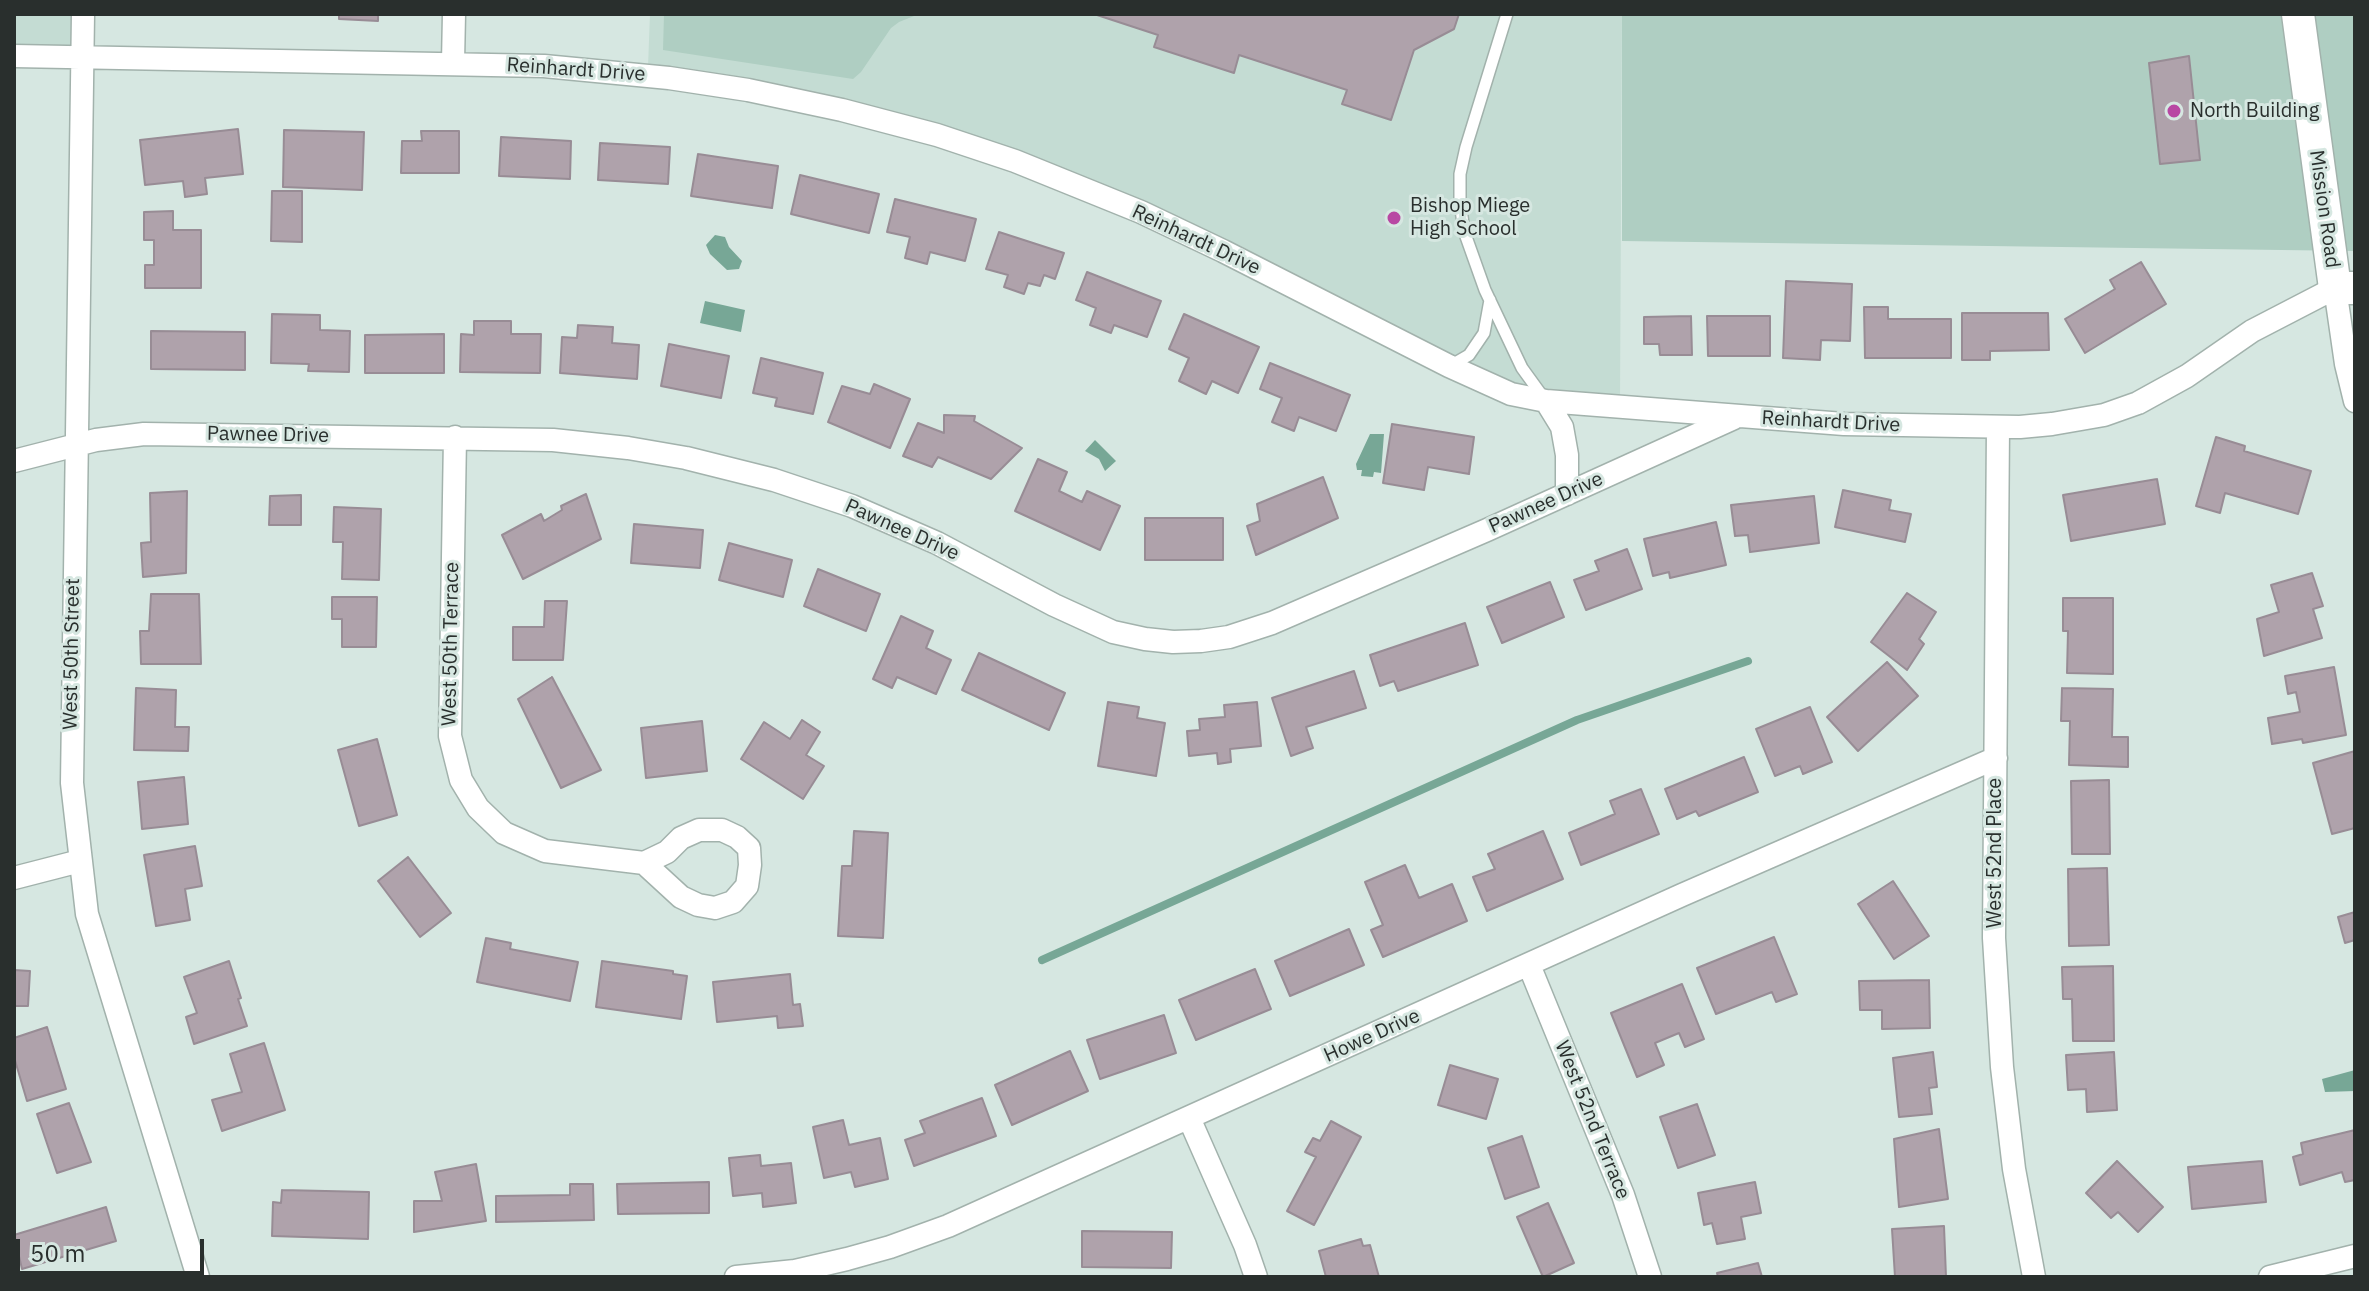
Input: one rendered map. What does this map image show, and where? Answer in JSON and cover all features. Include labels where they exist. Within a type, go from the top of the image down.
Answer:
[{"type":"main road","name":"Mission Road","points":[[2298,14],[2345,288]]},
{"type":"street","name":"West 50th Street","points":[[83,14],[72,783],[91,929],[198,1277]]},
{"type":"street","points":[[453,62],[454,14]]},
{"type":"street","name":"Reinhardt Drive","points":[[14,56],[544,66],[669,78],[748,90],[842,110],[937,135],[1015,161],[1141,212],[1449,366],[1511,394],[1546,401],[1844,424],[2020,427],[2065,422],[2104,415],[2138,403],[2187,376],[2252,331],[2345,288]]},
{"type":"street","points":[[2345,288],[2346,364],[2355,401]]},
{"type":"street","points":[[1546,401],[1562,427],[1567,455],[1567,494]]},
{"type":"street","name":"Pawnee Drive","points":[[14,461],[76,444],[144,434],[455,437],[553,440],[628,448],[686,458],[774,480],[852,506],[937,543],[1054,605],[1113,632],[1173,642],[1229,637],[1272,623],[1736,417]]},
{"type":"street","name":"West 52nd Place","points":[[1998,427],[1994,938],[2002,1067],[2014,1169],[2034,1277]]},
{"type":"street","name":"West 50th Terrace","points":[[455,437],[450,736],[461,780],[478,808],[504,833],[545,851],[644,863]]},
{"type":"street","name":"Howe Drive","points":[[736,1277],[848,1268],[1996,758]]},
{"type":"street","points":[[699,830],[722,830],[737,837],[749,848],[747,886],[733,902],[715,908],[681,897],[644,863],[667,852],[681,838],[699,830]]},
{"type":"street","points":[[14,878],[80,861]]},
{"type":"street","name":"West 52nd Terrace","points":[[1529,965],[1623,1195],[1650,1277]]},
{"type":"street","points":[[1189,1118],[1256,1277]]},
{"type":"street","points":[[2270,1277],[2355,1256]]},
{"type":"lane","points":[[1507,14],[1466,147],[1460,174],[1460,202],[1464,231],[1490,300],[1522,368],[1546,401]]},
{"type":"lane","points":[[1449,366],[1469,355],[1484,333],[1490,300]]},
{"type":"shaded area","points":[[14,14],[73,14],[72,49],[14,48]]},
{"type":"shaded area","name":"Bishop Miege High School","points":[[650,14],[1622,14],[1620,401],[1509,386],[1115,194],[648,67]]},
{"type":"shaded area","points":[[664,14],[919,14],[891,28],[853,79],[663,50]]},
{"type":"shaded area","points":[[1622,14],[2355,14],[2355,251],[1622,241]]},
{"type":"shaded area","points":[[715,235],[725,237],[729,247],[742,261],[739,269],[727,270],[710,254],[706,245]]},
{"type":"shaded area","points":[[705,301],[745,310],[741,332],[700,323]]},
{"type":"shaded area","points":[[1370,434],[1384,434],[1381,473],[1374,472],[1373,477],[1361,476],[1362,470],[1357,470],[1356,464]]},
{"type":"shaded area","points":[[1095,440],[1116,461],[1105,471],[1099,459],[1085,451]]},
{"type":"shaded area","points":[[2355,1070],[2355,1091],[2325,1092],[2322,1079]]},
{"type":"building","points":[[339,14],[378,14],[378,21],[339,19]]},
{"type":"building","points":[[1094,14],[1459,14],[1454,29],[1414,50],[1391,120],[1342,104],[1347,90],[1239,55],[1234,73],[1154,47],[1158,35]]},
{"type":"building","name":"North Building","points":[[2189,56],[2200,160],[2160,164],[2149,63]]},
{"type":"building","points":[[238,129],[243,174],[205,178],[207,194],[185,197],[183,181],[145,185],[140,140]]},
{"type":"building","points":[[284,130],[364,132],[362,190],[283,187]]},
{"type":"building","points":[[421,131],[459,131],[459,173],[401,173],[402,141],[422,141]]},
{"type":"building","points":[[501,137],[571,141],[570,179],[499,176]]},
{"type":"building","points":[[600,143],[670,147],[668,184],[598,180]]},
{"type":"building","points":[[698,154],[778,166],[772,208],[691,196]]},
{"type":"building","points":[[800,175],[879,194],[869,233],[791,214]]},
{"type":"building","points":[[272,191],[302,191],[302,242],[271,241]]},
{"type":"building","points":[[895,199],[976,219],[965,261],[930,252],[927,264],[905,258],[910,237],[887,232]]},
{"type":"building","points":[[173,211],[173,230],[201,230],[201,288],[145,288],[145,265],[154,265],[154,240],[144,240],[144,212]]},
{"type":"building","points":[[999,232],[1064,253],[1055,279],[1044,275],[1040,286],[1028,283],[1024,294],[1004,287],[1008,275],[986,269]]},
{"type":"building","points":[[2141,262],[2166,304],[2085,353],[2065,319],[2115,289],[2110,280]]},
{"type":"building","points":[[1087,272],[1161,301],[1147,337],[1114,325],[1111,333],[1090,325],[1096,308],[1076,300]]},
{"type":"building","points":[[1786,281],[1852,284],[1850,341],[1821,340],[1820,360],[1783,358]]},
{"type":"building","points":[[1864,307],[1888,307],[1888,319],[1951,319],[1951,358],[1865,358]]},
{"type":"building","points":[[1962,313],[2048,313],[2049,350],[1990,351],[1990,360],[1962,360]]},
{"type":"building","points":[[272,314],[320,315],[320,330],[350,331],[349,372],[308,371],[309,364],[271,363]]},
{"type":"building","points":[[1184,314],[1259,347],[1238,393],[1212,381],[1206,394],[1179,381],[1189,358],[1169,349]]},
{"type":"building","points":[[1691,316],[1692,355],[1660,355],[1659,344],[1644,344],[1644,317]]},
{"type":"building","points":[[1707,316],[1770,316],[1770,356],[1708,356]]},
{"type":"building","points":[[474,321],[511,321],[511,334],[541,334],[540,373],[460,372],[461,334],[474,335]]},
{"type":"building","points":[[578,325],[613,327],[612,343],[639,345],[637,379],[560,373],[562,337],[577,338]]},
{"type":"building","points":[[151,331],[245,332],[245,370],[151,369]]},
{"type":"building","points":[[444,334],[444,373],[365,373],[365,335]]},
{"type":"building","points":[[669,344],[729,356],[721,398],[661,386]]},
{"type":"building","points":[[761,358],[823,373],[813,414],[775,406],[777,398],[753,393]]},
{"type":"building","points":[[1270,363],[1350,395],[1336,431],[1299,417],[1294,431],[1272,422],[1282,398],[1260,389]]},
{"type":"building","points":[[874,384],[910,399],[890,448],[828,422],[842,386],[870,394]]},
{"type":"building","points":[[944,415],[975,416],[974,421],[1022,448],[991,479],[938,457],[932,467],[903,456],[918,423],[944,433]]},
{"type":"building","points":[[1392,424],[1474,437],[1469,474],[1428,467],[1424,490],[1383,483]]},
{"type":"building","points":[[2216,437],[2245,446],[2244,451],[2311,471],[2298,514],[2225,493],[2220,513],[2196,506]]},
{"type":"building","points":[[1038,459],[1067,472],[1059,491],[1082,502],[1087,491],[1120,506],[1100,550],[1015,511]]},
{"type":"building","points":[[1323,477],[1338,518],[1256,555],[1247,526],[1260,521],[1257,504]]},
{"type":"building","points":[[2157,479],[2165,524],[2071,541],[2063,495]]},
{"type":"building","points":[[1843,490],[1891,500],[1889,510],[1911,514],[1905,542],[1835,527]]},
{"type":"building","points":[[187,491],[186,573],[143,577],[141,543],[151,542],[150,493]]},
{"type":"building","points":[[586,494],[601,539],[523,579],[502,535],[541,514],[544,521],[562,510],[561,506]]},
{"type":"building","points":[[301,495],[301,525],[269,525],[270,496]]},
{"type":"building","points":[[1814,496],[1819,543],[1750,552],[1748,535],[1735,536],[1731,505]]},
{"type":"building","points":[[334,507],[381,509],[379,580],[342,579],[343,542],[333,542]]},
{"type":"building","points":[[1145,518],[1223,518],[1223,560],[1145,560]]},
{"type":"building","points":[[1716,522],[1726,565],[1670,578],[1669,572],[1653,576],[1644,539]]},
{"type":"building","points":[[634,524],[703,530],[700,568],[631,563]]},
{"type":"building","points":[[729,543],[792,560],[783,597],[719,580]]},
{"type":"building","points":[[1627,549],[1642,589],[1586,610],[1574,580],[1599,571],[1595,561]]},
{"type":"building","points":[[818,569],[880,594],[866,631],[804,606]]},
{"type":"building","points":[[2312,573],[2323,606],[2313,609],[2322,638],[2264,656],[2257,619],[2279,612],[2271,585]]},
{"type":"building","points":[[1550,582],[1564,617],[1502,643],[1487,607]]},
{"type":"building","points":[[1907,593],[1936,612],[1919,639],[1924,644],[1907,670],[1871,642]]},
{"type":"building","points":[[151,594],[199,594],[201,664],[141,664],[140,631],[149,631]]},
{"type":"building","points":[[332,597],[377,597],[376,647],[342,647],[342,619],[332,619]]},
{"type":"building","points":[[2063,598],[2113,598],[2113,674],[2067,673],[2068,631],[2063,631]]},
{"type":"building","points":[[545,601],[567,601],[563,660],[513,660],[513,627],[544,627]]},
{"type":"building","points":[[901,616],[933,631],[926,648],[951,660],[936,694],[897,677],[892,688],[873,679]]},
{"type":"building","points":[[1465,623],[1478,665],[1398,691],[1394,681],[1380,686],[1370,655]]},
{"type":"building","points":[[979,653],[1065,693],[1049,730],[962,690]]},
{"type":"building","points":[[1887,662],[1918,696],[1858,751],[1827,717]]},
{"type":"building","points":[[2334,667],[2346,735],[2303,743],[2302,739],[2272,744],[2268,718],[2300,712],[2296,692],[2288,694],[2285,676]]},
{"type":"building","points":[[1354,671],[1366,708],[1306,727],[1313,748],[1291,756],[1272,698]]},
{"type":"building","points":[[552,677],[601,770],[561,788],[518,699]]},
{"type":"building","points":[[136,688],[176,690],[175,727],[189,727],[188,751],[134,750]]},
{"type":"building","points":[[2062,688],[2113,689],[2112,737],[2128,737],[2128,767],[2069,765],[2070,721],[2061,721]]},
{"type":"building","points":[[1108,702],[1139,707],[1137,718],[1165,723],[1156,776],[1098,766]]},
{"type":"building","points":[[1257,702],[1261,746],[1230,749],[1231,762],[1218,764],[1217,753],[1189,756],[1187,731],[1200,730],[1199,719],[1225,717],[1224,705]]},
{"type":"building","points":[[1810,707],[1832,762],[1803,774],[1800,766],[1775,776],[1756,729]]},
{"type":"building","points":[[802,720],[820,732],[806,755],[824,766],[803,799],[741,759],[764,722],[790,739]]},
{"type":"building","points":[[702,721],[707,771],[646,778],[641,728]]},
{"type":"building","points":[[377,739],[397,815],[359,826],[338,750]]},
{"type":"building","points":[[2355,751],[2355,828],[2332,834],[2313,763]]},
{"type":"building","points":[[1744,757],[1758,792],[1699,816],[1696,811],[1677,819],[1665,789]]},
{"type":"building","points":[[184,777],[188,824],[142,829],[138,782]]},
{"type":"building","points":[[2109,780],[2110,854],[2072,854],[2071,781]]},
{"type":"building","points":[[1641,789],[1659,834],[1581,865],[1569,833],[1615,814],[1610,801]]},
{"type":"building","points":[[854,831],[888,833],[883,938],[838,936],[842,866],[852,866]]},
{"type":"building","points":[[1543,831],[1563,879],[1487,911],[1473,877],[1495,869],[1488,854]]},
{"type":"building","points":[[195,846],[202,886],[185,889],[190,920],[156,926],[144,855]]},
{"type":"building","points":[[408,857],[451,913],[420,937],[378,881]]},
{"type":"building","points":[[1405,865],[1419,898],[1452,884],[1467,921],[1383,957],[1371,930],[1383,925],[1365,882]]},
{"type":"building","points":[[2107,868],[2109,945],[2069,946],[2068,869]]},
{"type":"building","points":[[1893,881],[1929,936],[1894,959],[1858,904]]},
{"type":"building","points":[[2355,912],[2355,940],[2345,943],[2338,917]]},
{"type":"building","points":[[1349,929],[1364,965],[1290,996],[1275,961]]},
{"type":"building","points":[[1774,937],[1797,994],[1776,1002],[1772,992],[1716,1014],[1697,968]]},
{"type":"building","points":[[486,938],[511,943],[510,949],[578,962],[570,1001],[477,982]]},
{"type":"building","points":[[229,961],[247,1026],[194,1044],[186,1017],[197,1013],[184,977]]},
{"type":"building","points":[[602,961],[673,971],[673,974],[687,976],[681,1019],[596,1007]]},
{"type":"building","points":[[2113,966],[2114,1041],[2073,1041],[2072,999],[2063,999],[2062,967]]},
{"type":"building","points":[[1255,969],[1271,1009],[1196,1040],[1179,1000]]},
{"type":"building","points":[[14,970],[30,971],[28,1006],[14,1006]]},
{"type":"building","points":[[790,974],[793,1005],[800,1004],[803,1026],[778,1028],[777,1016],[717,1022],[713,982]]},
{"type":"building","points":[[1929,980],[1930,1028],[1882,1029],[1882,1010],[1860,1010],[1859,981]]},
{"type":"building","points":[[1682,984],[1704,1039],[1685,1047],[1679,1033],[1655,1043],[1664,1065],[1637,1077],[1611,1013]]},
{"type":"building","points":[[1164,1015],[1176,1053],[1100,1079],[1087,1040]]},
{"type":"building","points":[[47,1027],[66,1089],[27,1101],[14,1057],[14,1038]]},
{"type":"building","points":[[264,1043],[285,1110],[222,1131],[212,1100],[242,1092],[230,1054]]},
{"type":"building","points":[[1070,1051],[1088,1091],[1012,1125],[995,1085]]},
{"type":"building","points":[[1933,1052],[1937,1087],[1929,1088],[1932,1114],[1899,1117],[1893,1058]]},
{"type":"building","points":[[2114,1052],[2117,1110],[2087,1112],[2086,1089],[2068,1090],[2066,1055]]},
{"type":"building","points":[[1450,1065],[1498,1079],[1486,1119],[1438,1105]]},
{"type":"building","points":[[982,1098],[996,1136],[914,1166],[905,1140],[925,1133],[920,1121]]},
{"type":"building","points":[[69,1103],[91,1162],[57,1173],[37,1114]]},
{"type":"building","points":[[1697,1104],[1715,1155],[1678,1168],[1660,1117]]},
{"type":"building","points":[[843,1120],[849,1145],[880,1138],[888,1179],[855,1187],[851,1172],[824,1178],[813,1127]]},
{"type":"building","points":[[1331,1121],[1361,1137],[1314,1225],[1287,1211],[1316,1157],[1305,1152],[1313,1138],[1320,1141]]},
{"type":"building","points":[[1939,1129],[1948,1199],[1899,1207],[1894,1139]]},
{"type":"building","points":[[2355,1130],[2355,1180],[2345,1182],[2342,1172],[2300,1185],[2293,1157],[2303,1154],[2301,1143]]},
{"type":"building","points":[[1522,1136],[1539,1187],[1505,1199],[1488,1148]]},
{"type":"building","points":[[760,1155],[761,1166],[791,1163],[796,1203],[763,1207],[762,1193],[733,1196],[729,1158]]},
{"type":"building","points":[[2117,1161],[2163,1207],[2138,1232],[2118,1212],[2111,1218],[2086,1193]]},
{"type":"building","points":[[2262,1161],[2266,1202],[2192,1209],[2188,1167]]},
{"type":"building","points":[[476,1164],[486,1221],[414,1232],[414,1201],[442,1201],[435,1172]]},
{"type":"building","points":[[709,1182],[709,1213],[618,1214],[617,1184]]},
{"type":"building","points":[[1755,1182],[1761,1213],[1741,1217],[1745,1239],[1717,1244],[1712,1223],[1704,1225],[1698,1193]]},
{"type":"building","points":[[570,1184],[593,1184],[594,1220],[496,1222],[496,1196],[570,1195]]},
{"type":"building","points":[[282,1190],[369,1192],[368,1239],[272,1236],[273,1202],[281,1203]]},
{"type":"building","points":[[1548,1203],[1574,1263],[1543,1277],[1517,1217]]},
{"type":"building","points":[[106,1207],[116,1241],[22,1269],[14,1235]]},
{"type":"building","points":[[1944,1226],[1946,1277],[1895,1277],[1892,1229]]},
{"type":"building","points":[[1082,1231],[1172,1232],[1171,1268],[1082,1267]]},
{"type":"building","points":[[1361,1239],[1363,1246],[1370,1245],[1379,1277],[1326,1277],[1319,1251]]},
{"type":"building","points":[[1758,1263],[1762,1277],[1718,1277],[1717,1273]]},
{"type":"waterway","points":[[1042,960],[1577,720],[1748,661]]},
{"type":"place","name":"North Building","points":[[2174,111]]},
{"type":"place","name":"Bishop Miege High School","points":[[1394,218]]}]
